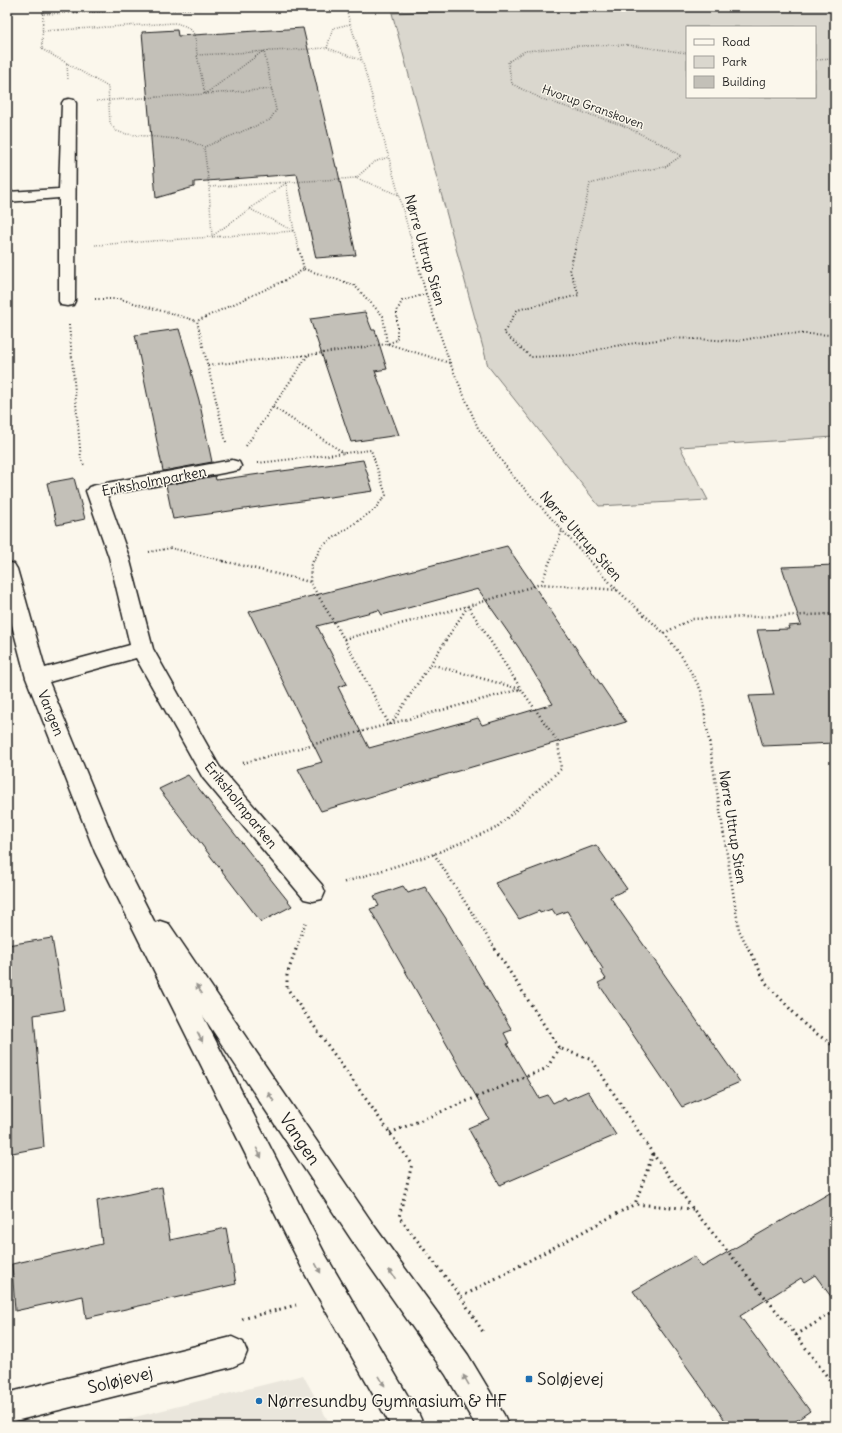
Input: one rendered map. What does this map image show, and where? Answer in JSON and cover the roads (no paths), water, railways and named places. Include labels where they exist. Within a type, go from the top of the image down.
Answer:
[{"type":"street","points":[[66,301],[66,193],[69,102]]},
{"type":"street","points":[[7,197],[66,193]]},
{"type":"street","name":"Eriksholmparken","points":[[232,466],[96,491],[120,557],[142,649],[210,772],[313,892]]},
{"type":"street","name":"Vangen","points":[[7,569],[38,678],[106,852],[315,1264],[408,1426]]},
{"type":"street","points":[[38,678],[142,649]]},
{"type":"street","name":"Vangen","points":[[106,852],[365,1236],[457,1365],[493,1426]]},
{"type":"street","name":"Soløjevej","points":[[7,1408],[232,1352]]},
{"type":"place","name":"Soløjevej","points":[[529,1379]]},
{"type":"place","name":"Nørresundby Gymnasium & HF","points":[[259,1401]]}]
